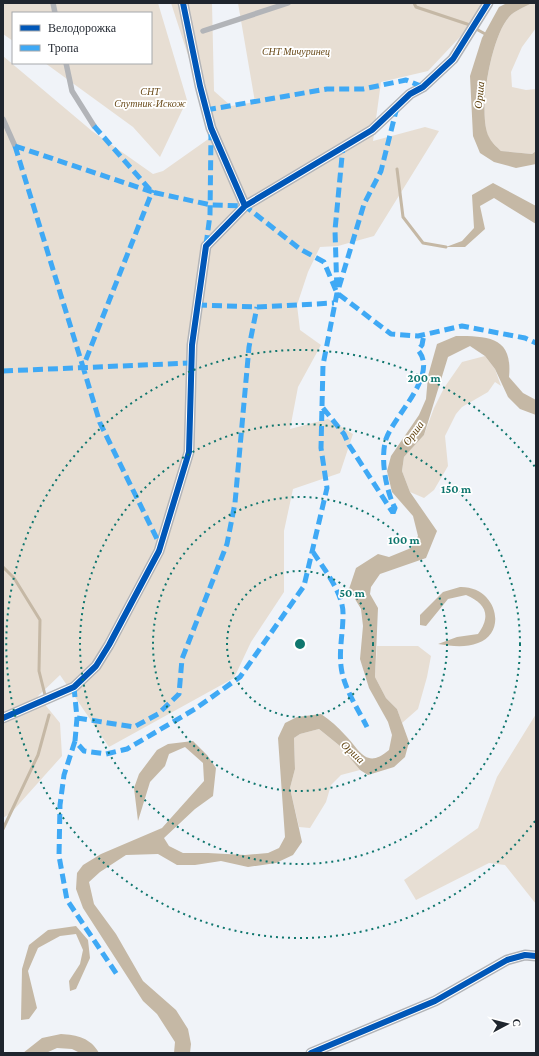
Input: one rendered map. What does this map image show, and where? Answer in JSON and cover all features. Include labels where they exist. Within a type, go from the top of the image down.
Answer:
[{"type":"street","points":[[183,3],[200,86],[211,128],[245,206]]},
{"type":"street","points":[[3,718],[74,688],[96,666],[109,645],[159,551],[189,452],[192,345],[206,246],[245,206],[372,130],[410,94],[423,87],[453,59],[488,3]]},
{"type":"street","points":[[311,1053],[435,1001],[507,960],[525,955],[536,956]]},
{"type":"lane","points":[[203,31],[288,3]]},
{"type":"lane","points":[[66,64],[72,91],[94,126]]},
{"type":"lane","points":[[3,119],[15,146]]},
{"type":"green space","name":"СНТ Спутник-Искож","points":[[3,3],[158,3],[187,100],[160,157],[133,127],[46,64],[152,64],[152,12],[12,12],[12,40],[3,34]]},
{"type":"green space","name":"СНТ Мичуринец","points":[[171,3],[212,3],[214,91],[231,106],[255,102],[238,3],[490,3],[490,5],[428,71],[381,82],[373,141],[425,127],[439,131],[374,236],[338,246],[320,247],[308,272],[297,305],[300,330],[321,345],[298,387],[290,429],[328,419],[353,434],[340,473],[293,489],[284,531],[284,592],[251,642],[234,678],[109,747],[60,675],[38,696],[60,723],[62,756],[11,813],[3,818],[3,56],[92,131],[153,174],[163,171],[214,135]]},
{"type":"green space","points":[[532,3],[536,3],[536,28],[522,47],[511,72],[512,87],[526,90],[536,89],[536,151],[532,154],[501,151],[490,140],[486,127],[485,94],[488,76],[502,27],[511,15]]},
{"type":"green space","points":[[485,356],[495,369],[501,386],[495,382],[488,392],[462,407],[456,414],[445,436],[448,466],[434,490],[424,498],[410,492],[402,471],[404,457],[424,435],[434,408],[444,388],[462,362]]},
{"type":"green space","points":[[377,646],[418,646],[431,656],[418,709],[402,723],[397,709],[386,698],[375,677]]},
{"type":"green space","points":[[536,714],[536,904],[505,865],[489,863],[416,900],[404,880],[478,828],[497,777]]},
{"type":"green space","points":[[319,729],[340,746],[360,770],[341,775],[331,785],[326,802],[310,828],[299,827],[290,788],[295,769],[294,738],[300,734]]},
{"type":"water","name":"Орша","points":[[507,3],[532,3],[511,15],[502,27],[488,76],[485,94],[485,111],[486,126],[489,137],[501,151],[532,154],[536,151],[536,164],[516,168],[494,162],[480,153],[473,136],[470,76],[482,38],[499,7]]},
{"type":"water","points":[[493,183],[536,206],[536,224],[494,198],[480,206],[485,229],[465,247],[446,247],[462,241],[474,228],[472,195]]},
{"type":"water","name":"Орша","points":[[456,336],[488,338],[503,346],[507,354],[509,364],[509,377],[523,393],[536,400],[536,415],[520,409],[508,397],[495,369],[485,356],[470,346],[448,357],[424,435],[404,457],[402,471],[410,492],[437,531],[426,558],[380,574],[371,587],[370,594],[378,608],[375,677],[386,698],[397,709],[409,742],[405,757],[394,767],[368,775],[360,770],[340,746],[319,729],[300,734],[294,738],[295,769],[290,788],[302,842],[293,855],[276,863],[248,867],[221,861],[195,865],[177,865],[158,854],[126,855],[100,872],[89,882],[94,904],[116,934],[143,981],[176,1010],[188,1029],[191,1044],[190,1053],[174,1053],[175,1042],[157,1014],[143,1001],[83,908],[76,889],[77,873],[83,865],[101,854],[162,828],[204,781],[203,763],[185,747],[169,754],[165,766],[150,782],[138,821],[134,788],[139,774],[157,750],[168,744],[193,741],[207,755],[216,768],[213,796],[195,809],[164,838],[169,846],[183,853],[245,855],[268,853],[279,848],[285,837],[278,738],[285,723],[297,717],[321,714],[340,729],[364,756],[375,758],[381,756],[389,750],[392,735],[388,722],[369,688],[360,659],[363,626],[361,609],[349,589],[356,568],[378,554],[389,557],[411,548],[418,536],[413,516],[392,492],[387,471],[391,456],[419,415],[426,399],[428,376],[437,344]]},
{"type":"water","points":[[460,587],[473,589],[483,594],[490,602],[494,611],[495,621],[493,630],[487,638],[473,645],[458,646],[438,644],[457,637],[478,634],[485,621],[482,606],[473,598],[466,595],[448,599],[426,626],[420,625],[420,615],[443,592]]},
{"type":"water","points":[[76,926],[88,940],[90,958],[76,989],[70,991],[69,981],[80,964],[83,950],[76,934],[60,936],[38,948],[28,971],[37,1008],[29,1019],[21,1020],[22,969],[29,945],[48,930]]},
{"type":"water","points":[[61,1034],[83,1038],[92,1044],[99,1053],[80,1053],[72,1049],[57,1048],[46,1053],[23,1053],[42,1038]]},
{"type":"waterway","points":[[414,3],[416,7],[470,25]]},
{"type":"waterway","points":[[478,30],[487,35]]},
{"type":"waterway","points":[[397,169],[403,217],[423,243],[446,247]]},
{"type":"waterway","points":[[3,567],[14,578],[40,620],[39,671],[45,695]]},
{"type":"waterway","points":[[3,829],[38,755],[49,715]]},
{"type":"marked path","points":[[206,110],[327,89],[363,89],[406,80],[423,87]]},
{"type":"marked path","points":[[339,287],[364,204],[381,171],[397,107]]},
{"type":"marked path","points":[[94,126],[152,192],[211,205],[245,206],[300,249],[324,262],[337,293],[391,334],[418,336],[462,326],[525,338],[536,343]]},
{"type":"marked path","points":[[206,245],[210,215],[211,134]]},
{"type":"marked path","points":[[15,146],[152,192],[83,367],[100,423],[160,545]]},
{"type":"marked path","points":[[15,146],[83,367]]},
{"type":"marked path","points":[[74,687],[77,718],[75,741],[84,751],[106,754],[127,749],[195,709],[240,677],[304,586],[327,488],[321,448],[323,365],[337,293],[335,230],[343,146]]},
{"type":"marked path","points":[[197,305],[257,307],[334,303]]},
{"type":"marked path","points":[[77,718],[134,727],[158,714],[179,694],[182,659],[227,544],[235,503],[249,347],[257,307]]},
{"type":"marked path","points":[[393,513],[395,508],[389,493],[385,474],[384,447],[391,429],[419,383],[423,371],[423,360],[418,350],[422,345],[424,334]]},
{"type":"marked path","points":[[3,371],[191,363]]},
{"type":"marked path","points":[[323,408],[344,434],[349,445],[393,513]]},
{"type":"marked path","points":[[313,552],[328,574],[340,599],[343,615],[340,653],[342,674],[351,698],[367,727]]},
{"type":"marked path","points":[[75,741],[64,775],[60,805],[59,856],[67,900],[118,976]]},
{"type":"cycle path","points":[[183,3],[200,86],[211,128],[245,206]]},
{"type":"cycle path","points":[[3,718],[74,687],[96,666],[109,645],[159,551],[189,452],[192,345],[206,246],[245,206],[372,130],[410,94],[423,87],[453,59],[488,3]]},
{"type":"cycle path","points":[[311,1053],[435,1001],[507,960],[525,955],[536,956]]}]
